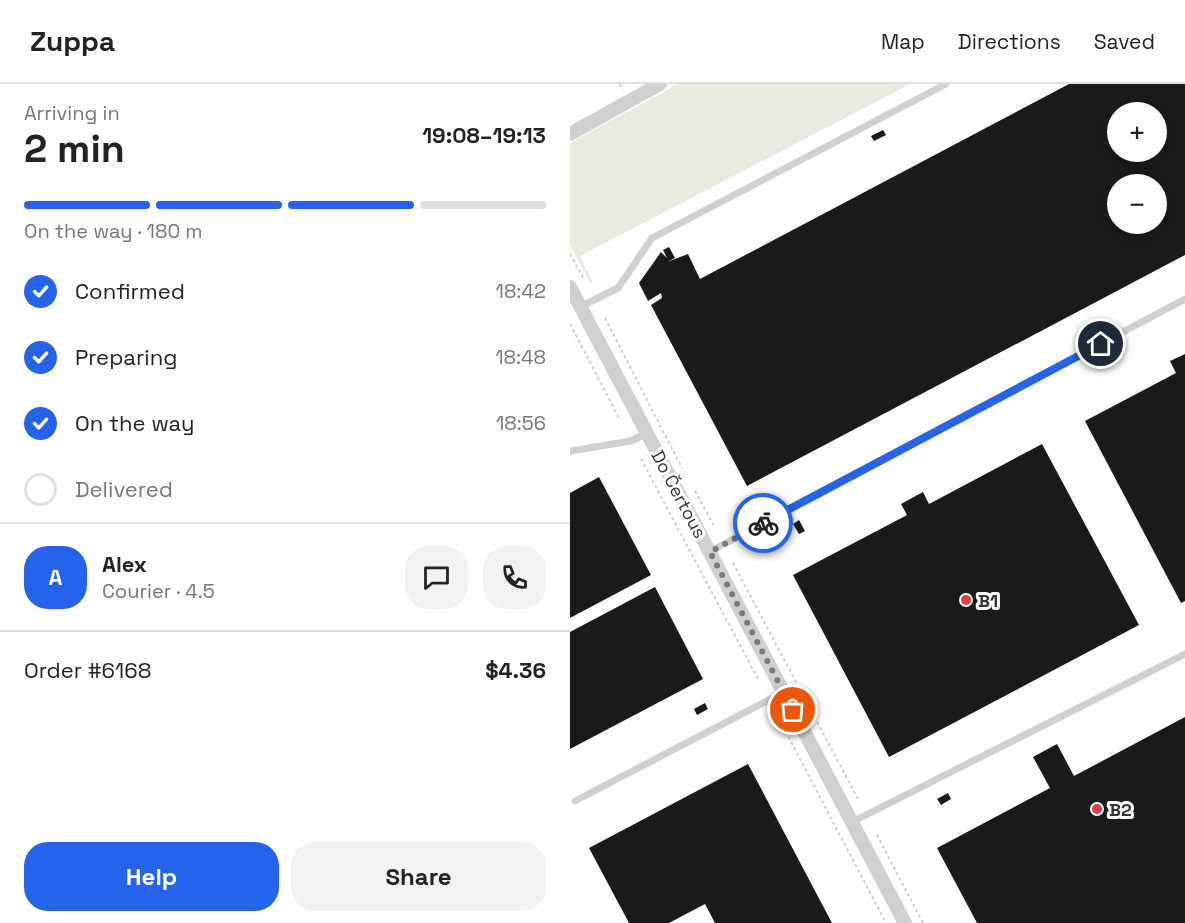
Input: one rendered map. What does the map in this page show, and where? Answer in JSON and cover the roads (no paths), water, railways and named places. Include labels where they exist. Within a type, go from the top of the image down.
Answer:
[{"type":"street","points":[[570,134],[642,88],[660,84]]},
{"type":"street","name":"Do Čertous","points":[[570,287],[905,923]]},
{"type":"lane","points":[[580,307],[618,288],[652,238],[946,84]]},
{"type":"lane","points":[[710,552],[1185,299]]},
{"type":"lane","points":[[570,451],[631,441],[647,433]]},
{"type":"lane","points":[[852,822],[1185,654]]},
{"type":"lane","points":[[575,801],[784,692]]},
{"type":"place","name":"B1","points":[[966,600]]},
{"type":"place","name":"B2","points":[[1097,809]]}]
